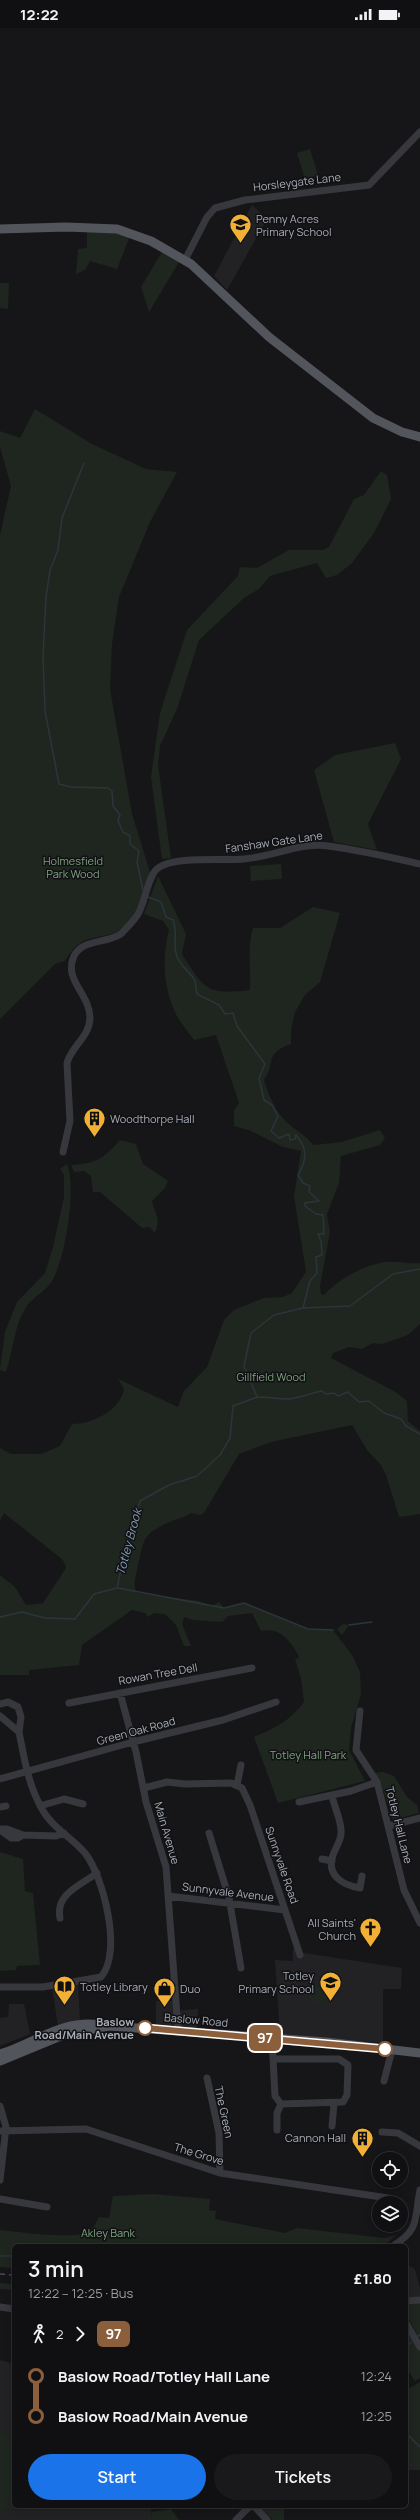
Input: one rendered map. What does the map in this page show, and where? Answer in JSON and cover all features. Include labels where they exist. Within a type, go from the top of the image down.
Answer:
[{"type":"main road","points":[[0,229],[66,227],[116,229],[136,234],[185,260],[269,336],[355,405],[385,425],[420,437]]},
{"type":"main road","points":[[0,2054],[64,2027],[88,2024],[109,2026]]},
{"type":"main road","name":"Baslow Road","points":[[0,2061],[63,2035],[109,2026],[178,2030],[420,2053]]},
{"type":"street","name":"Horsleygate Lane","points":[[185,260],[207,218],[215,208],[245,200],[369,185],[420,132]]},
{"type":"street","name":"Fanshaw Gate Lane","points":[[63,1152],[70,1121],[67,1063],[69,1057],[81,1041],[90,1018],[85,995],[76,985],[71,966],[75,954],[93,942],[120,934],[138,914],[158,868],[170,861],[247,859],[296,849],[327,845],[420,864]]},
{"type":"street","name":"Rowan Tree Dell","points":[[69,1703],[252,1668]]},
{"type":"street","name":"Main Avenue","points":[[120,1693],[165,1863],[178,2030]]},
{"type":"street","points":[[0,1704],[8,1702],[18,1706],[21,1717],[19,1732],[27,1772],[40,1806],[50,1820],[84,1853],[97,1873],[105,1898],[110,1931],[107,1962],[101,1977],[43,1987],[0,1987]]},
{"type":"street","name":"Green Oak Road","points":[[0,1779],[133,1742],[223,1720],[276,1702]]},
{"type":"street","name":"Totley Hall Lane","points":[[360,1711],[356,1750],[377,1782],[404,1890],[420,1922]]},
{"type":"street","points":[[0,1716],[19,1732]]},
{"type":"street","points":[[144,1788],[167,1782],[237,1785],[241,1765]]},
{"type":"street","points":[[299,1802],[377,1782]]},
{"type":"street","name":"Sunnyvale Road","points":[[237,1785],[246,1793],[300,1955]]},
{"type":"street","points":[[332,1794],[342,1830],[332,1861],[337,1878],[348,1886],[360,1888],[362,1876]]},
{"type":"street","points":[[40,1806],[64,1798],[83,1804]]},
{"type":"street","points":[[389,1826],[420,1818]]},
{"type":"street","points":[[0,1830],[11,1838],[18,1838],[23,1834],[56,1836],[64,1833]]},
{"type":"street","points":[[209,1833],[229,1898],[228,1903],[242,1963],[241,1968]]},
{"type":"street","points":[[322,1859],[332,1861]]},
{"type":"street","points":[[60,1918],[61,1901],[73,1889],[97,1873]]},
{"type":"street","name":"Sunnyvale Avenue","points":[[168,1896],[285,1910]]},
{"type":"street","points":[[272,2039],[273,2059],[276,2099],[281,2104],[334,2104],[343,2102],[346,2098],[348,2067],[346,2062],[339,2059],[273,2059]]},
{"type":"street","points":[[384,2081],[392,2050]]},
{"type":"street","name":"The Green","points":[[207,2078],[220,2133],[220,2173]]},
{"type":"street","points":[[277,2130],[277,2113],[281,2104]]},
{"type":"street","points":[[332,2126],[334,2104]]},
{"type":"street","points":[[0,2106],[6,2121],[3,2131],[0,2180]]},
{"type":"street","name":"The Grove","points":[[3,2131],[86,2129],[220,2173],[375,2196]]},
{"type":"street","points":[[382,2132],[398,2132],[420,2146]]},
{"type":"street","points":[[396,2244],[408,2236],[413,2230],[420,2190]]},
{"type":"street","points":[[0,2200],[42,2204],[47,2206]]},
{"type":"street","points":[[408,2301],[420,2300]]},
{"type":"street","points":[[0,2307],[12,2309]]},
{"type":"street","points":[[408,2326],[420,2347]]},
{"type":"street","points":[[236,2520],[248,2508]]},
{"type":"street","points":[[256,2508],[267,2520]]},
{"type":"shaded area","name":"Penny Acres Primary School","points":[[252,205],[267,219],[227,290],[214,276]]},
{"type":"shaded area","name":"Totley Primary School","points":[[293,1949],[304,1953],[402,1968],[401,1989],[383,1989],[383,2043],[280,2036],[275,1960],[293,1961]]},
{"type":"shaded area","points":[[78,1984],[80,2021],[58,2026],[52,1988]]},
{"type":"shaded area","points":[[156,2001],[173,2001],[173,2011],[198,2009],[197,2029],[156,2026]]},
{"type":"shaded area","points":[[9,2004],[24,2004],[30,2034],[0,2046],[0,2018],[8,2017]]},
{"type":"shaded area","points":[[408,2265],[415,2269],[420,2289],[420,2299],[408,2299]]},
{"type":"shaded area","points":[[0,2360],[12,2363],[12,2508],[151,2508],[152,2520],[0,2520]]},
{"type":"green space","points":[[310,149],[318,175],[305,179],[297,153]]},
{"type":"green space","points":[[107,231],[130,236],[117,269],[90,261],[85,270],[76,274],[78,249],[87,248],[87,232]]},
{"type":"green space","points":[[162,252],[179,262],[149,312],[141,287]]},
{"type":"green space","points":[[0,283],[9,283],[8,309],[0,308]]},
{"type":"green space","name":"Holmesfield Park Wood","points":[[35,409],[92,444],[146,469],[177,472],[150,522],[119,597],[112,644],[110,689],[132,814],[150,872],[147,887],[134,914],[122,928],[116,932],[87,940],[76,946],[65,961],[55,964],[0,1019],[0,535],[11,486],[0,447],[0,431],[20,438]]},
{"type":"green space","points":[[381,471],[387,475],[391,499],[374,533],[352,563],[337,575],[326,578],[317,563],[270,576],[259,589],[244,598],[199,640],[177,709],[160,746],[158,765],[171,858],[162,859],[151,777],[160,713],[187,630],[238,576],[240,567],[257,568],[289,550],[323,550],[329,547],[354,499],[364,495]]},
{"type":"green space","points":[[395,743],[401,759],[368,824],[377,850],[334,842],[314,770],[335,755]]},
{"type":"green space","points":[[281,864],[282,879],[251,881],[250,866]]},
{"type":"green space","points":[[158,876],[186,934],[182,954],[202,983],[215,990],[224,992],[250,990],[250,942],[253,928],[280,928],[313,907],[340,913],[320,982],[305,995],[295,1012],[291,1030],[291,1044],[277,1051],[274,1055],[268,1074],[264,1080],[271,1098],[281,1116],[313,1145],[342,1142],[380,1130],[385,1138],[380,1145],[341,1156],[339,1183],[327,1214],[330,1232],[320,1286],[321,1294],[324,1295],[344,1278],[361,1269],[378,1263],[420,1263],[420,1324],[408,1335],[382,1344],[373,1343],[362,1349],[349,1347],[333,1353],[331,1358],[394,1391],[407,1401],[408,1421],[420,1431],[420,1514],[399,1517],[386,1475],[381,1465],[367,1450],[352,1425],[271,1442],[239,1454],[204,1513],[200,1515],[191,1513],[155,1529],[146,1538],[142,1549],[135,1580],[137,1593],[199,1601],[212,1606],[219,1602],[224,1608],[244,1603],[308,1629],[333,1630],[352,1655],[360,1672],[361,1694],[351,1728],[349,1750],[365,1781],[278,1803],[254,1737],[288,1719],[304,1702],[301,1678],[295,1660],[299,1657],[289,1641],[280,1634],[268,1630],[261,1631],[252,1613],[228,1616],[222,1622],[193,1620],[184,1617],[182,1624],[191,1646],[184,1646],[176,1625],[165,1614],[154,1613],[148,1617],[145,1613],[132,1610],[82,1645],[79,1665],[29,1670],[29,1675],[0,1675],[0,1575],[15,1587],[26,1605],[43,1603],[66,1568],[63,1560],[4,1513],[0,1521],[0,1448],[11,1454],[41,1454],[60,1446],[72,1424],[88,1422],[96,1419],[111,1410],[117,1404],[124,1389],[118,1379],[178,1407],[184,1391],[207,1367],[224,1320],[234,1310],[256,1301],[264,1298],[283,1297],[292,1293],[306,1272],[294,1196],[301,1151],[283,1147],[251,1131],[234,1126],[234,1110],[239,1103],[216,1035],[194,1040],[179,1019],[171,1002],[166,982],[165,951],[169,930],[163,921],[144,914]]},
{"type":"green space","points":[[120,1140],[136,1144],[143,1164],[168,1181],[165,1188],[152,1201],[157,1217],[157,1228],[155,1233],[149,1227],[142,1228],[100,1192],[93,1192],[91,1176],[84,1171],[74,1172],[71,1165],[87,1163],[99,1159],[109,1152]]},
{"type":"green space","points":[[67,1164],[70,1175],[71,1189],[70,1206],[65,1241],[57,1271],[52,1281],[29,1303],[22,1314],[16,1330],[6,1372],[0,1370],[5,1332],[17,1302],[45,1273],[53,1247],[64,1197],[64,1175],[60,1169]]},
{"type":"green space","points":[[343,1624],[349,1625],[342,1635],[337,1629]]},
{"type":"green space","points":[[383,1772],[394,1776],[407,1797],[417,1805],[419,1813],[393,1820],[380,1780],[374,1773]]},
{"type":"green space","points":[[0,1852],[23,1859],[25,1891],[33,1893],[40,1965],[17,1966],[16,1970],[0,1971]]},
{"type":"green space","points":[[326,1975],[338,1984],[320,2007],[308,1998]]},
{"type":"green space","name":"Akley Bank","points":[[153,2194],[210,2199],[209,2210],[216,2211],[215,2219],[285,2233],[297,2228],[384,2238],[396,2235],[386,2244],[12,2244],[12,2268],[0,2267],[0,2230],[46,2235],[71,2235],[88,2232],[95,2225],[99,2217],[109,2218],[113,2196]]},
{"type":"green space","points":[[0,2283],[12,2284],[12,2290],[0,2289]]},
{"type":"green space","points":[[408,2302],[420,2302],[420,2339],[408,2318]]},
{"type":"green space","points":[[408,2334],[420,2349],[420,2378],[415,2381],[408,2371]]},
{"type":"green space","points":[[420,2382],[420,2470],[408,2470],[408,2389]]},
{"type":"green space","points":[[0,2434],[12,2434],[12,2508],[43,2508],[0,2509]]},
{"type":"green space","points":[[261,2508],[284,2508],[284,2520],[273,2520]]},
{"type":"green space","points":[[171,2509],[179,2520],[152,2520],[152,2512]]},
{"type":"waterway","points":[[84,463],[62,518],[58,550],[50,570],[46,597],[43,656],[45,711],[59,784],[71,787],[108,788],[112,791],[113,806],[120,815],[118,821],[123,832],[130,836],[130,844],[139,851],[137,862],[143,890]]},
{"type":"waterway","points":[[148,897],[161,902],[166,917],[173,920],[177,957],[195,981],[197,994],[219,1005],[225,1014],[233,1013],[237,1026],[265,1064],[259,1078],[264,1100],[272,1105],[278,1116],[271,1131],[279,1138],[289,1134],[290,1140],[295,1139],[296,1135],[303,1145],[305,1154],[303,1164],[298,1175],[303,1183],[310,1186],[309,1192],[319,1201],[305,1203],[305,1206],[316,1214],[323,1215],[324,1234],[318,1234],[321,1241],[322,1255],[316,1257],[317,1273],[310,1281],[303,1308]]},
{"type":"waterway","name":"Totley Brook","points":[[0,1617],[22,1612],[45,1618],[75,1619],[94,1594],[117,1588],[128,1539],[140,1501],[169,1485],[197,1476],[220,1455],[230,1438],[233,1406],[257,1397],[244,1366],[251,1333],[274,1315],[303,1308],[350,1306],[393,1274],[420,1269]]},
{"type":"waterway","points":[[257,1397],[288,1399],[322,1391],[326,1394],[334,1393],[338,1396],[348,1392],[359,1402],[369,1401],[384,1413],[401,1419],[406,1426],[420,1434]]},
{"type":"waterway","points":[[118,1588],[224,1608],[244,1603],[308,1629],[333,1630]]},
{"type":"waterway","points":[[349,1625],[372,1622]]},
{"type":"waterway","points":[[0,2256],[12,2256]]},
{"type":"waterway","points":[[408,2435],[420,2447]]},
{"type":"railway","points":[[0,2274],[12,2275]]},
{"type":"bus line","name":"97","points":[[145,2028],[326,2042],[385,2049]]},
{"type":"place","name":"Penny Acres Primary School","points":[[241,244]]},
{"type":"place","name":"Woodthorpe Hall","points":[[95,1138]]},
{"type":"place","name":"All Saints' Church","points":[[371,1948]]},
{"type":"place","name":"Totley Primary School","points":[[330,2002]]},
{"type":"place","name":"Totley Library","points":[[64,2006]]},
{"type":"place","name":"Duo","points":[[164,2008]]},
{"type":"place","name":"Baslow Road/Main Avenue","points":[[145,2028]]},
{"type":"place","name":"Cannon Hall","points":[[362,2158]]},
{"type":"park label","name":"Gillfield Wood","points":[[271,1377]]},
{"type":"park label","name":"Totley Hall Park","points":[[308,1755]]}]
